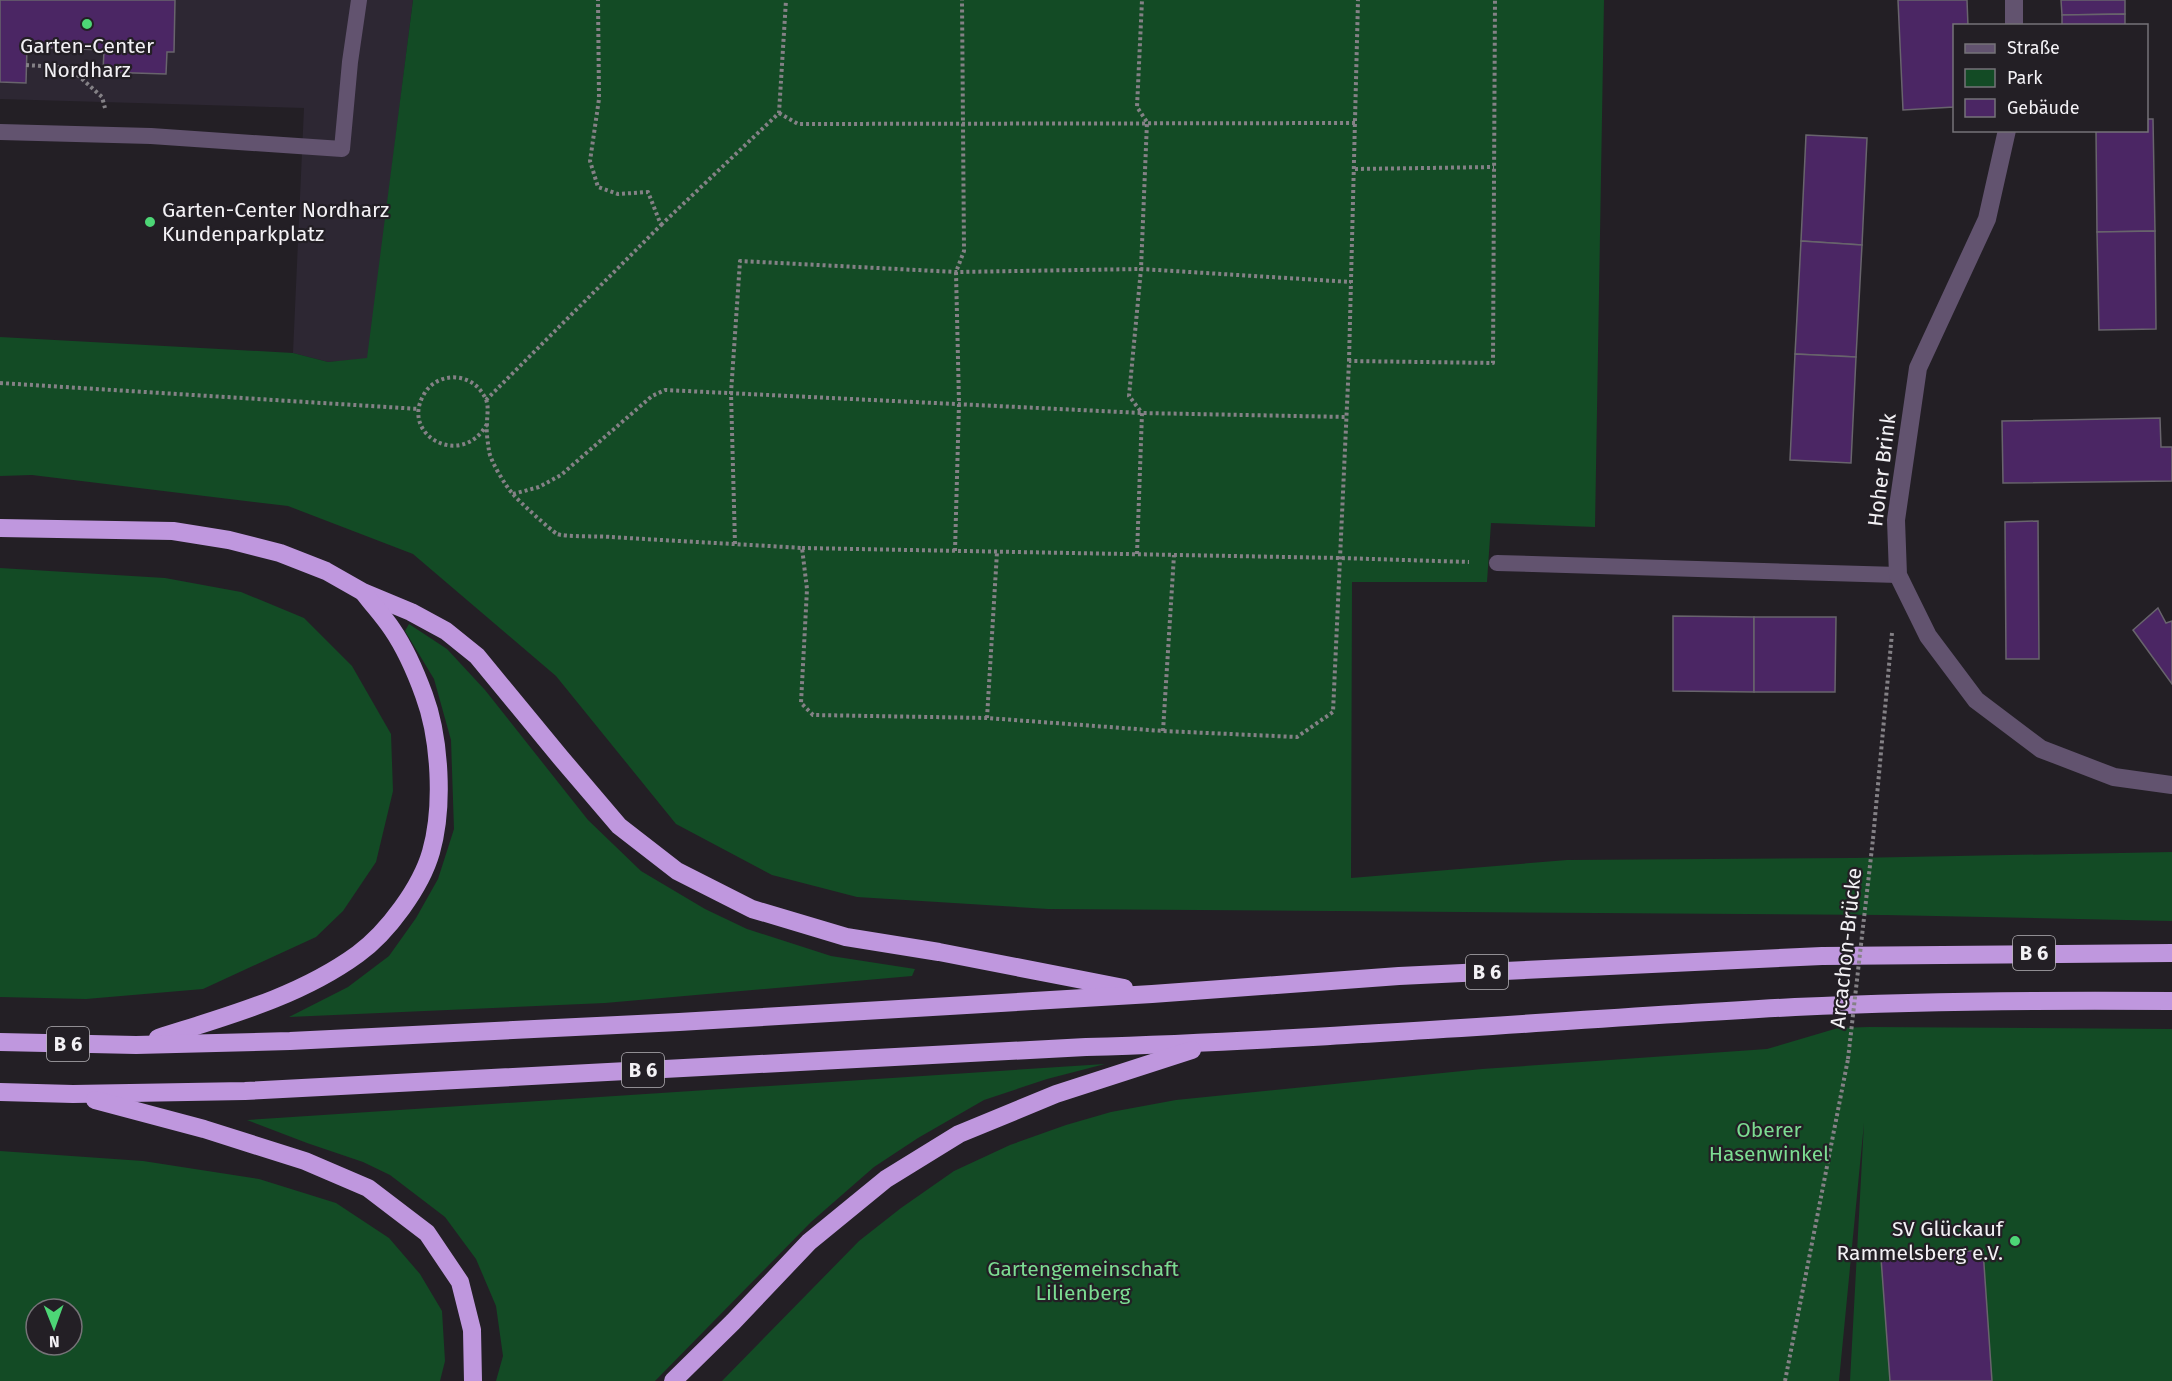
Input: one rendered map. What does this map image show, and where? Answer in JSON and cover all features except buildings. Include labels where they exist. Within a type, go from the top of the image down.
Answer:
[{"type":"highway","points":[[0,528],[173,531],[229,540],[280,553],[327,571],[363,592],[411,612],[446,631],[477,656],[619,826],[677,871],[741,904],[846,937],[1152,994]]},
{"type":"highway","points":[[136,1045],[287,994],[334,971],[361,953],[384,931],[421,876],[431,852],[437,818],[439,778],[436,737],[424,696],[410,662],[393,630],[363,592]]},
{"type":"highway","name":"B 6","points":[[0,1042],[136,1045],[290,1041],[668,1023],[1152,994],[1399,976],[1822,956],[2172,953]]},
{"type":"highway","name":"B 6","points":[[0,1092],[73,1094],[245,1091],[1086,1047],[1214,1043],[1796,1007],[2172,1001]]},
{"type":"highway","points":[[673,1381],[809,1242],[886,1179],[959,1134],[1045,1098],[1214,1043]]},
{"type":"highway","points":[[73,1094],[226,1136],[305,1161],[368,1188],[427,1233],[460,1282],[472,1330],[473,1381]]},
{"type":"street","points":[[2013,0],[2014,24]]},
{"type":"street","name":"Hoher Brink","points":[[2007,132],[1987,219],[1918,368],[1896,520],[1898,575],[1928,636],[1976,700],[2041,748],[2114,777],[2172,784]]},
{"type":"lane","points":[[0,132],[111,135],[342,149],[350,62],[359,0]]},
{"type":"lane","points":[[1497,563],[1898,575]]},
{"type":"path","points":[[598,0],[599,99],[590,161],[598,186],[618,194],[648,192],[661,225]]},
{"type":"path","points":[[486,400],[661,225],[778,113],[786,0]]},
{"type":"path","points":[[955,551],[959,403],[956,272],[964,251],[962,0]]},
{"type":"path","points":[[1137,554],[1142,413],[1128,396],[1141,269],[1147,122],[1137,107],[1142,0]]},
{"type":"path","points":[[802,548],[807,589],[801,703],[813,715],[987,718],[1163,731],[1297,737],[1333,712],[1349,361],[1358,0]]},
{"type":"path","points":[[1349,361],[1493,363],[1495,0]]},
{"type":"path","points":[[26,65],[70,68],[102,97],[111,135]]},
{"type":"path","points":[[778,113],[798,124],[1356,123]]},
{"type":"path","points":[[1354,169],[1494,167]]},
{"type":"path","points":[[735,544],[731,393],[740,261],[956,272],[1141,269],[1351,282]]},
{"type":"path","points":[[487,424],[478,436],[465,445],[450,446],[436,441],[429,436],[421,423],[419,409],[423,395],[428,389],[446,378],[469,380],[476,385],[486,400],[489,455],[512,494],[558,534],[802,548],[1497,563]]},
{"type":"path","points":[[0,382],[419,409]]},
{"type":"path","points":[[512,494],[539,487],[561,476],[652,396],[665,390],[1142,413],[1347,417]]},
{"type":"path","points":[[987,718],[997,552]]},
{"type":"path","points":[[1163,731],[1174,555]]},
{"type":"path","name":"Arcachon-Brücke","points":[[1785,1381],[1848,1059],[1873,839],[1892,632]]},
{"type":"shaded area","points":[[0,0],[413,0],[368,359],[328,362],[293,353],[304,108],[0,99]]},
{"type":"green space","points":[[413,0],[1604,0],[1595,527],[1491,523],[1487,582],[1352,582],[1351,878],[1567,860],[2172,852],[2172,921],[1885,915],[1048,909],[857,897],[772,875],[676,824],[556,676],[413,554],[288,506],[32,475],[0,476],[0,337],[293,353],[328,362],[367,358]]},
{"type":"green space","points":[[0,568],[165,578],[241,592],[304,618],[352,666],[391,734],[393,791],[376,862],[343,911],[316,937],[203,989],[86,999],[0,997]]},
{"type":"green space","points":[[409,624],[447,649],[485,690],[588,820],[641,871],[705,909],[747,929],[831,956],[915,969],[912,976],[605,1003],[289,1017],[348,987],[389,956],[416,918],[438,879],[454,829],[451,740],[434,679],[405,631]]},
{"type":"green space","points":[[1838,1028],[2172,1029],[2172,1381],[1850,1381],[1864,1123],[1839,1381],[722,1381],[859,1241],[901,1208],[954,1171],[1010,1145],[1066,1125],[1111,1112],[1176,1100],[1482,1069],[1767,1049]]},
{"type":"green space","points":[[1105,1064],[1047,1079],[984,1100],[918,1138],[874,1167],[811,1222],[655,1381],[496,1381],[503,1356],[496,1306],[476,1259],[445,1217],[390,1175],[363,1162],[247,1120]]},
{"type":"green space","points":[[0,1151],[143,1161],[259,1179],[336,1203],[389,1238],[420,1274],[442,1311],[445,1361],[440,1381],[0,1381]]},
{"type":"place","name":"Garten-Center Nordharz","points":[[87,24]]},
{"type":"place","name":"Garten-Center Nordharz Kundenparkplatz","points":[[150,222]]},
{"type":"place","name":"SV Glückauf Rammelsberg e.V.","points":[[2015,1241]]},
{"type":"park label","name":"Oberer Hasenwinkel","points":[[1769,1142]]},
{"type":"park label","name":"Gartengemeinschaft Lilienberg","points":[[1083,1281]]}]
